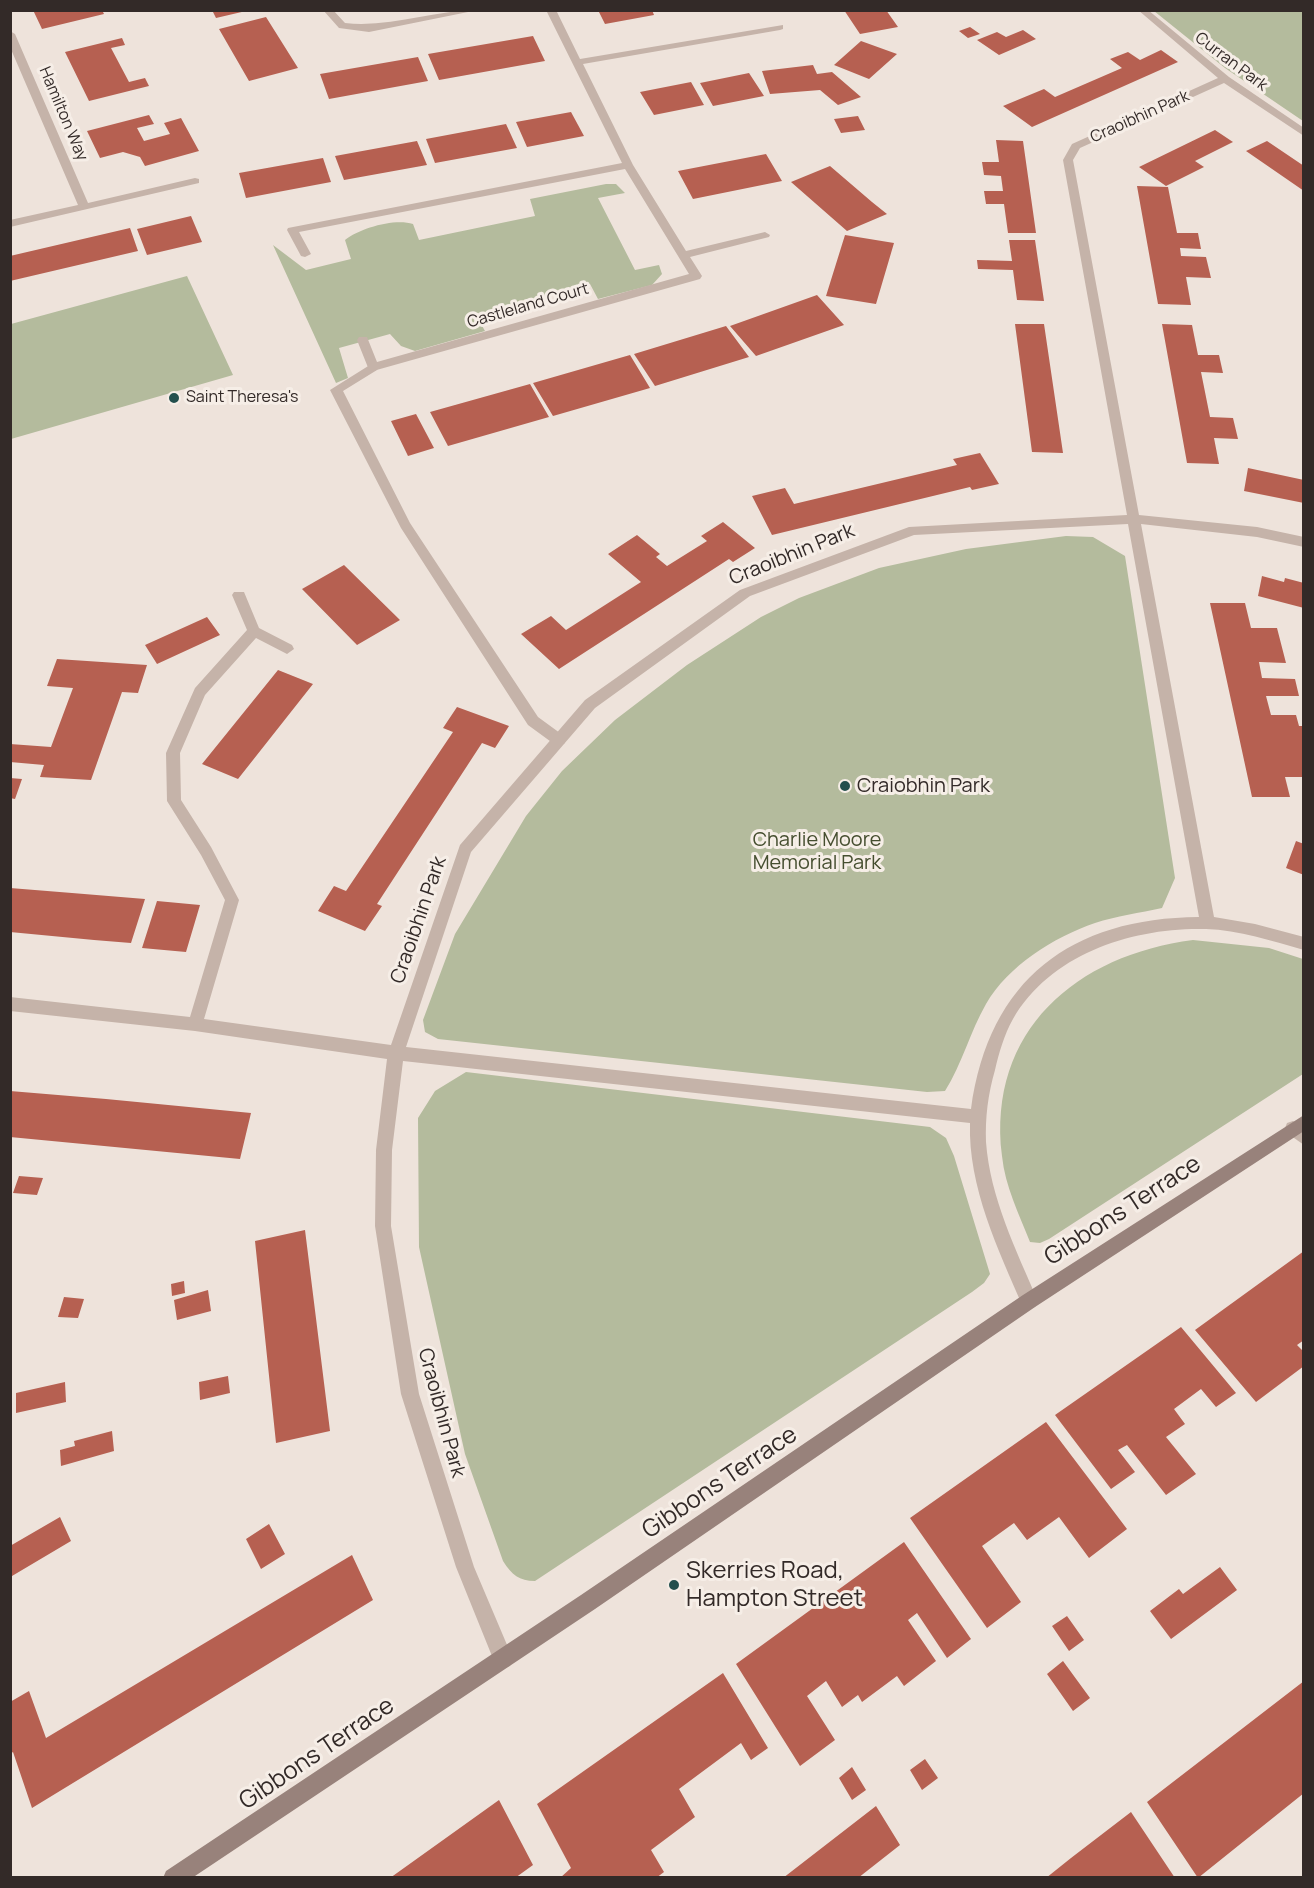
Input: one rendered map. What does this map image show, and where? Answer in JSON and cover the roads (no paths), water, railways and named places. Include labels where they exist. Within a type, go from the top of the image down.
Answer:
[{"type":"main road","name":"Gibbons Terrace","points":[[173,1878],[503,1659],[1029,1301],[1300,1129]]},
{"type":"street","points":[[327,10],[342,26],[369,29],[474,10]]},
{"type":"street","name":"Castleland Court","points":[[373,367],[696,276],[628,165],[551,10]]},
{"type":"street","name":"Curran Park","points":[[1142,10],[1225,79],[1304,133]]},
{"type":"street","points":[[578,62],[780,27]]},
{"type":"street","name":"Hamilton Way","points":[[10,34],[16,60],[84,206]]},
{"type":"street","name":"Craoibhin Park","points":[[1208,922],[1136,519],[1068,160],[1076,146],[1225,79]]},
{"type":"street","points":[[305,254],[292,230],[628,165]]},
{"type":"street","points":[[10,224],[195,181]]},
{"type":"street","points":[[683,255],[765,235]]},
{"type":"street","points":[[363,340],[373,367],[336,390],[405,525],[533,721],[559,740]]},
{"type":"street","name":"Craoibhin Park","points":[[503,1659],[465,1567],[434,1476],[410,1394],[396,1319],[383,1226],[384,1149],[396,1053],[465,849],[590,704],[745,592],[913,530],[1136,519],[1257,532],[1304,542]]},
{"type":"street","points":[[239,595],[254,631],[287,649]]},
{"type":"street","points":[[195,1024],[232,900],[206,851],[174,801],[173,753],[200,692],[254,631]]},
{"type":"street","points":[[1029,1301],[986,1184],[979,1149],[982,1087],[998,1033],[1012,1007],[1044,972],[1078,950],[1117,935],[1177,923],[1208,922],[1264,932],[1304,944]]},
{"type":"street","points":[[10,1004],[195,1024],[396,1053],[980,1117]]},
{"type":"place","name":"Saint Theresa's","points":[[174,398]]},
{"type":"place","name":"Craiobhin Park","points":[[845,786]]},
{"type":"place","name":"Skerries Road, Hampton Street","points":[[674,1585]]},
{"type":"park label","name":"Charlie Moore Memorial Park","points":[[817,852]]}]
